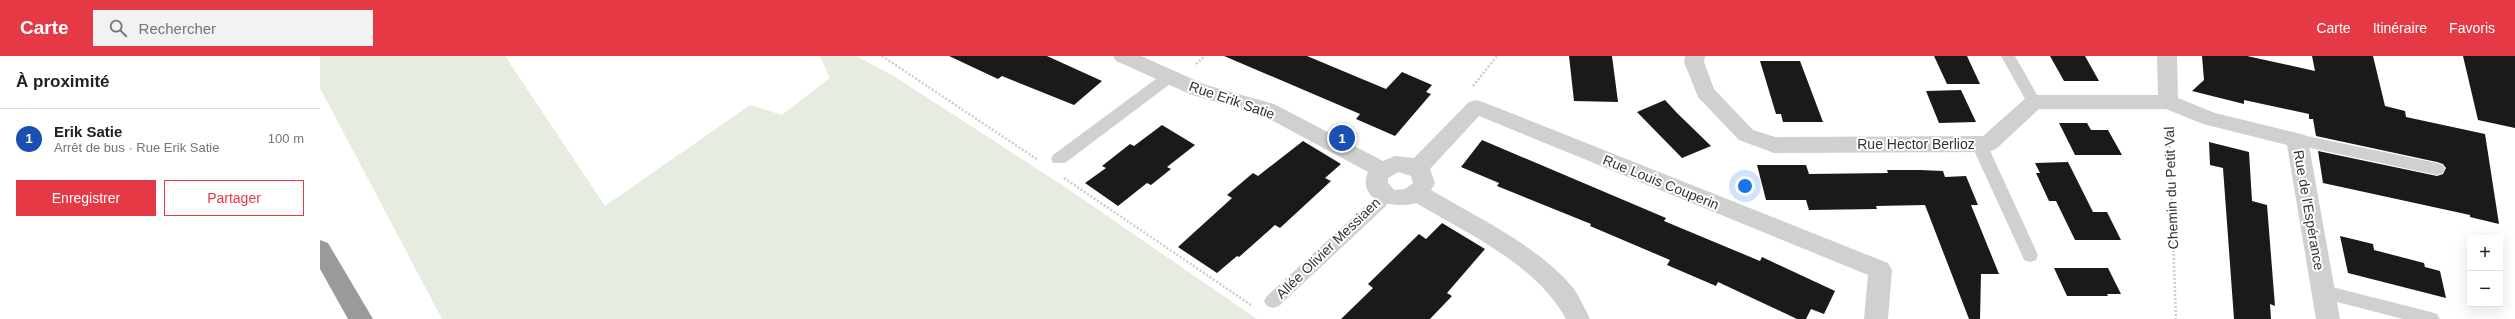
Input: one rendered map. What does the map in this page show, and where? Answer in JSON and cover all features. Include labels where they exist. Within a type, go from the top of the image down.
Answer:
[{"type":"highway","points":[[320,248],[361,319]]},
{"type":"street","name":"Rue Erik Satie","points":[[1123,56],[1199,90],[1267,110],[1382,170]]},
{"type":"street","name":"Rue Hector Berlioz","points":[[1695,56],[1694,62],[1705,92],[1746,135],[1774,144],[1988,144],[2034,102]]},
{"type":"street","points":[[2034,102],[2168,102],[2168,56]]},
{"type":"street","name":"Rue de l'Espérance","points":[[2168,102],[2210,120],[2297,140],[2328,319]]},
{"type":"street","points":[[1416,168],[1426,160],[1476,107]]},
{"type":"street","name":"Rue Louis Couperin","points":[[1476,107],[1880,270],[1876,319]]},
{"type":"street","points":[[1402,164],[1416,168],[1421,172],[1424,183],[1418,193],[1405,198],[1397,199],[1384,194],[1376,185],[1378,174],[1382,170],[1402,164]]},
{"type":"street","points":[[1418,193],[1527,260],[1546,275],[1566,297],[1578,319]]},
{"type":"lane","points":[[2008,56],[2034,102]]},
{"type":"lane","points":[[1059,159],[1169,77]]},
{"type":"lane","points":[[2297,140],[2437,169]]},
{"type":"lane","points":[[1979,144],[2030,255]]},
{"type":"lane","name":"Allée Olivier Messiaen","points":[[1273,301],[1380,202],[1384,194]]},
{"type":"lane","points":[[2324,292],[2431,319]]},
{"type":"path","points":[[882,56],[1040,162]]},
{"type":"path","points":[[1476,107],[1468,91],[1497,56]]},
{"type":"path","name":"Chemin du Petit Val","points":[[2168,102],[2176,319]]},
{"type":"path","points":[[1060,175],[1253,306]]},
{"type":"shaded area","points":[[320,56],[505,56],[605,206],[750,105],[782,115],[830,78],[820,56],[856,56],[892,75],[1068,189],[1257,319],[442,319],[320,88]]},
{"type":"building","points":[[949,56],[1047,56],[1102,81],[1074,105],[1002,76],[998,79]]},
{"type":"building","points":[[1224,56],[1307,56],[1386,89],[1402,72],[1432,85],[1426,92],[1431,94],[1395,136],[1356,119],[1360,114]]},
{"type":"building","points":[[1569,56],[1612,56],[1618,102],[1574,101]]},
{"type":"building","points":[[1934,56],[1967,56],[1980,84],[1947,84]]},
{"type":"building","points":[[2050,56],[2085,56],[2099,81],[2064,81]]},
{"type":"building","points":[[2202,56],[2247,56],[2315,71],[2312,56],[2373,56],[2385,106],[2405,111],[2406,117],[2485,134],[2499,224],[2470,217],[2470,215],[2323,183],[2318,151],[2437,176],[2443,174],[2446,168],[2443,164],[2437,162],[2316,136],[2313,119],[2309,119],[2309,114],[2244,100],[2244,104],[2192,91],[2204,80]]},
{"type":"building","points":[[2463,56],[2515,56],[2515,128],[2478,120]]},
{"type":"building","points":[[1760,61],[1800,61],[1823,122],[1783,122],[1781,114],[1776,114]]},
{"type":"building","points":[[1961,90],[1976,122],[1939,123],[1926,91]]},
{"type":"building","points":[[1665,100],[1711,146],[1682,158],[1637,112]]},
{"type":"building","points":[[2059,123],[2087,123],[2091,130],[2108,130],[2122,155],[2075,155]]},
{"type":"building","points":[[1162,125],[1195,145],[1167,167],[1171,169],[1151,185],[1147,183],[1118,206],[1085,183],[1106,168],[1102,166],[1130,144],[1134,146]]},
{"type":"building","points":[[1482,140],[1666,218],[1664,221],[1760,261],[1762,257],[1835,291],[1824,314],[1811,309],[1806,319],[1797,319],[1718,282],[1716,286],[1667,265],[1670,260],[1590,226],[1591,224],[1497,186],[1499,183],[1461,167]]},
{"type":"building","points":[[1303,141],[1341,164],[1325,178],[1331,181],[1280,228],[1275,225],[1239,257],[1237,256],[1217,273],[1178,247],[1232,198],[1227,195],[1253,173],[1258,176]]},
{"type":"building","points":[[2209,142],[2249,152],[2252,201],[2267,205],[2275,306],[2270,304],[2271,319],[2234,319],[2223,168],[2210,165]]},
{"type":"building","points":[[2068,162],[2093,212],[2107,212],[2121,240],[2075,240],[2056,201],[2049,201],[2036,173],[2040,173],[2035,163]]},
{"type":"building","points":[[1757,165],[1806,165],[1809,174],[1888,173],[1887,170],[1920,170],[1943,171],[1945,177],[1966,176],[1978,205],[1971,205],[1999,274],[1981,274],[1980,319],[1969,319],[1925,205],[1876,206],[1877,209],[1809,210],[1806,200],[1766,200]]},
{"type":"building","points":[[1442,223],[1485,249],[1447,293],[1452,296],[1430,319],[1341,319],[1373,288],[1368,284],[1419,234],[1426,239]]},
{"type":"building","points":[[2340,236],[2373,244],[2374,250],[2424,263],[2425,267],[2440,271],[2446,298],[2348,273]]},
{"type":"building","points":[[2054,268],[2108,268],[2121,294],[2107,294],[2108,296],[2067,296]]},
{"type":"place","name":"Erik Satie","points":[[1342,138]]}]
